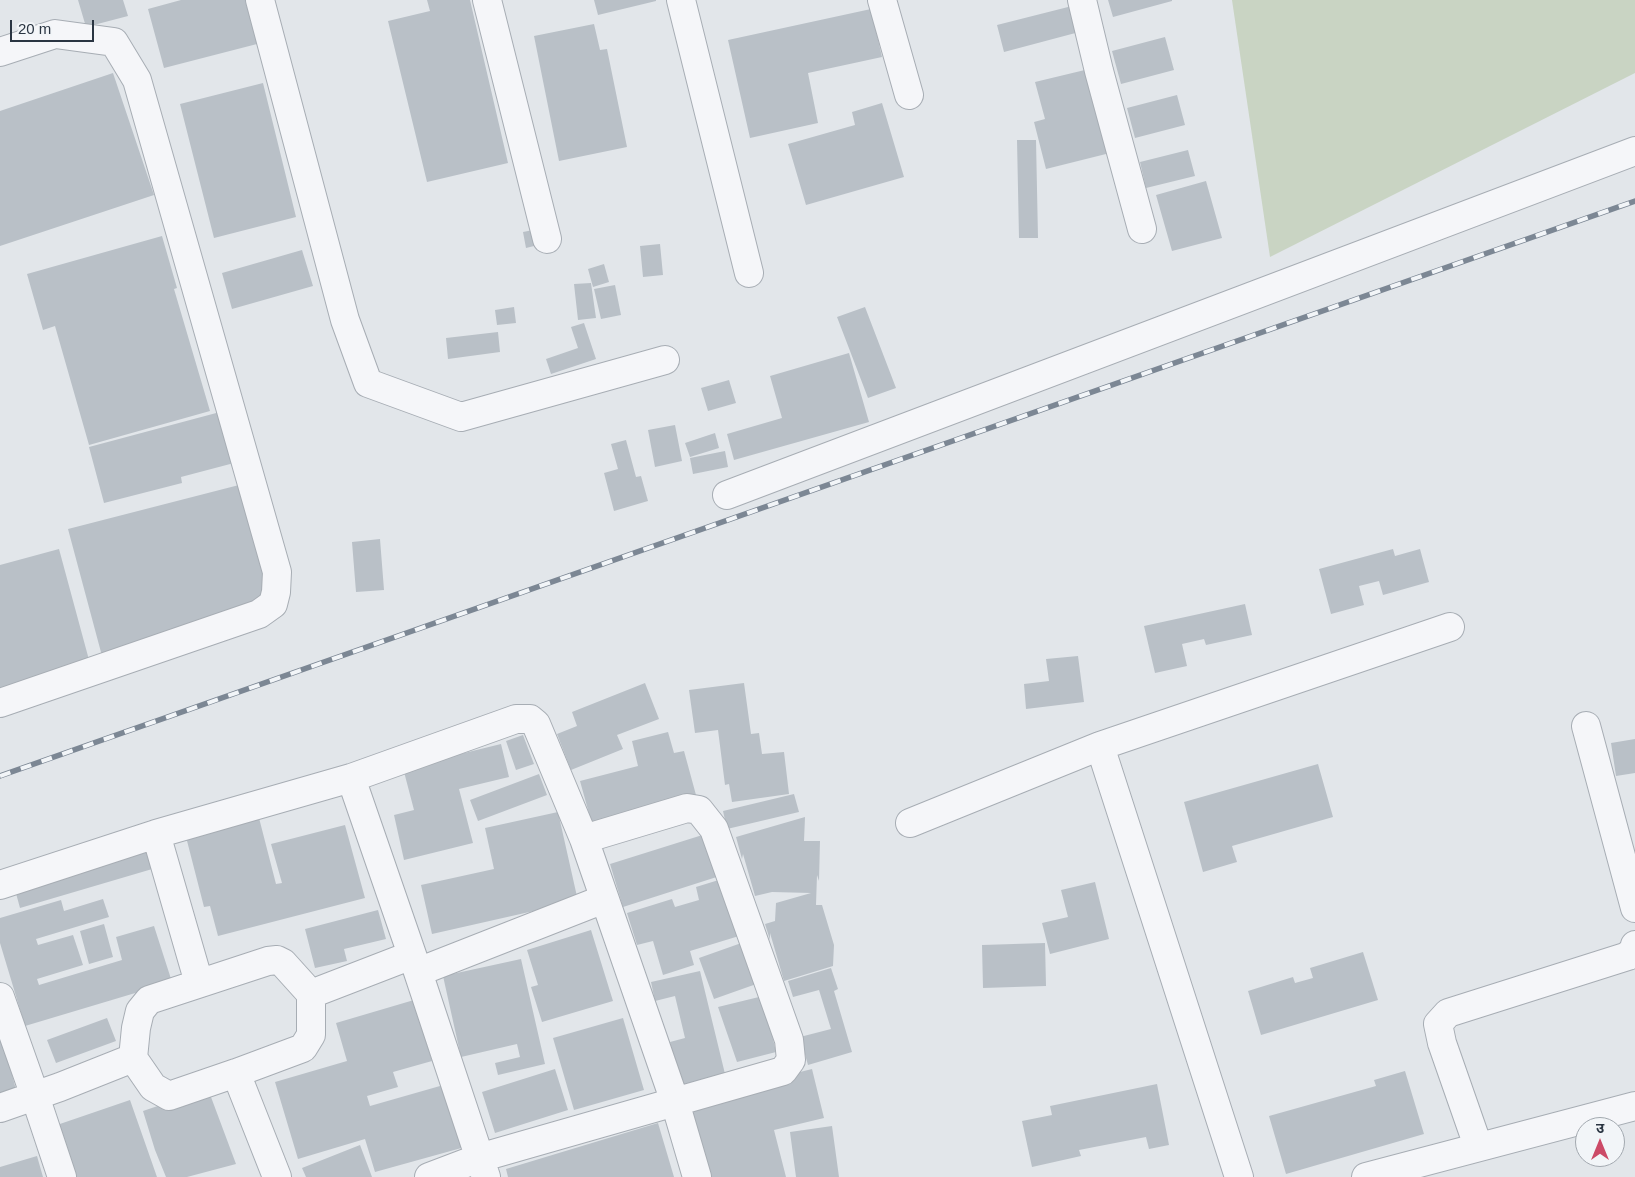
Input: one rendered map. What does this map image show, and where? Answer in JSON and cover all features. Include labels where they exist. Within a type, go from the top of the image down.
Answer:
[{"type":"street","points":[[260,0],[345,320],[368,383],[461,417],[665,360]]},
{"type":"street","points":[[487,0],[547,239]]},
{"type":"street","points":[[681,0],[749,273]]},
{"type":"street","points":[[882,0],[909,95]]},
{"type":"street","points":[[1082,0],[1099,71],[1142,228]]},
{"type":"street","points":[[0,52],[55,34],[114,42],[137,80],[277,572],[273,604],[259,614],[0,703]]},
{"type":"street","points":[[726,495],[1635,151]]},
{"type":"street","points":[[910,823],[1100,746],[1450,627]]},
{"type":"street","points":[[0,885],[156,834],[351,778],[516,719],[530,719],[536,724],[584,839],[674,1102],[697,1177]]},
{"type":"street","points":[[1586,726],[1635,908]]},
{"type":"street","points":[[1100,746],[1239,1177]]},
{"type":"street","points":[[351,778],[482,1167]]},
{"type":"street","points":[[429,1177],[482,1167],[674,1102],[783,1071],[791,1060],[790,1040],[714,829],[699,810],[687,808],[584,839]]},
{"type":"street","points":[[156,834],[199,983]]},
{"type":"street","points":[[311,994],[415,964],[604,899]]},
{"type":"street","points":[[1478,1146],[1442,1043],[1438,1024],[1448,1013],[1628,956],[1635,945]]},
{"type":"street","points":[[268,960],[277,960],[283,963],[311,994],[311,1036],[303,1048],[169,1096],[153,1087],[132,1058],[140,1011],[149,1000],[199,983],[268,960]]},
{"type":"street","points":[[0,997],[62,1177]]},
{"type":"street","points":[[0,1108],[132,1058]]},
{"type":"street","points":[[236,1073],[277,1177]]},
{"type":"street","points":[[1366,1177],[1635,1106]]},
{"type":"green space","points":[[1232,0],[1635,0],[1635,73],[1270,257]]},
{"type":"building","points":[[78,0],[123,0],[128,16],[86,27]]},
{"type":"building","points":[[181,0],[245,0],[257,44],[164,68],[148,9]]},
{"type":"building","points":[[427,0],[470,0],[508,163],[427,182],[388,21],[430,11]]},
{"type":"building","points":[[594,0],[656,0],[656,1],[598,15]]},
{"type":"building","points":[[1108,0],[1172,0],[1172,1],[1113,17]]},
{"type":"building","points":[[1076,5],[1083,31],[1004,52],[997,25]]},
{"type":"building","points":[[871,9],[882,57],[808,73],[818,123],[750,138],[728,40]]},
{"type":"building","points":[[594,24],[600,50],[607,49],[627,147],[559,161],[534,36]]},
{"type":"building","points":[[1165,37],[1174,70],[1121,84],[1112,51]]},
{"type":"building","points":[[1089,69],[1110,153],[1046,169],[1034,122],[1045,119],[1035,82]]},
{"type":"building","points":[[113,73],[154,195],[0,246],[0,111]]},
{"type":"building","points":[[263,83],[296,217],[214,238],[180,104]]},
{"type":"building","points":[[1177,95],[1185,125],[1135,138],[1127,108]]},
{"type":"building","points":[[882,103],[904,177],[806,205],[788,144],[855,125],[852,112]]},
{"type":"building","points":[[1017,140],[1036,140],[1038,238],[1019,238]]},
{"type":"building","points":[[1188,150],[1195,176],[1146,188],[1140,162]]},
{"type":"building","points":[[1206,181],[1222,238],[1172,251],[1156,195]]},
{"type":"building","points":[[543,228],[546,243],[526,248],[523,232]]},
{"type":"building","points":[[162,236],[177,288],[174,289],[210,411],[89,445],[55,326],[43,330],[27,274]]},
{"type":"building","points":[[660,244],[663,275],[643,277],[640,246]]},
{"type":"building","points":[[302,250],[313,286],[232,309],[222,273]]},
{"type":"building","points":[[604,264],[609,282],[593,287],[588,269]]},
{"type":"building","points":[[591,283],[596,318],[578,320],[574,284]]},
{"type":"building","points":[[615,285],[621,315],[601,319],[594,289]]},
{"type":"building","points":[[514,307],[516,323],[497,325],[495,310]]},
{"type":"building","points":[[865,307],[896,388],[868,398],[837,317]]},
{"type":"building","points":[[584,323],[596,359],[551,374],[546,359],[578,348],[571,327]]},
{"type":"building","points":[[498,332],[500,352],[448,359],[446,338]]},
{"type":"building","points":[[849,353],[869,422],[734,460],[727,434],[782,418],[770,376]]},
{"type":"building","points":[[729,380],[736,403],[708,411],[701,388]]},
{"type":"building","points":[[220,412],[234,463],[181,477],[182,483],[104,503],[89,447]]},
{"type":"building","points":[[675,425],[682,461],[655,467],[648,430]]},
{"type":"building","points":[[715,433],[719,448],[690,457],[685,443]]},
{"type":"building","points":[[626,440],[636,477],[641,476],[648,501],[614,511],[604,473],[618,469],[611,444]]},
{"type":"building","points":[[725,451],[728,467],[693,474],[690,458]]},
{"type":"building","points":[[239,485],[271,605],[153,636],[154,643],[102,656],[68,529]]},
{"type":"building","points":[[380,539],[384,590],[356,592],[352,542]]},
{"type":"building","points":[[59,549],[92,671],[0,696],[0,565]]},
{"type":"building","points":[[1393,549],[1395,556],[1420,549],[1429,582],[1383,595],[1379,581],[1359,586],[1364,605],[1331,614],[1319,569]]},
{"type":"building","points":[[1245,604],[1252,635],[1206,645],[1204,639],[1182,644],[1187,666],[1155,673],[1144,626]]},
{"type":"building","points":[[1078,656],[1084,702],[1026,709],[1024,684],[1049,681],[1046,659]]},
{"type":"building","points":[[645,683],[659,719],[617,735],[623,749],[571,770],[557,734],[577,726],[572,712]]},
{"type":"building","points":[[744,683],[751,734],[759,733],[762,754],[784,752],[789,794],[732,802],[729,784],[725,785],[718,730],[695,733],[689,690]]},
{"type":"building","points":[[668,732],[674,753],[684,751],[696,795],[651,807],[593,828],[580,781],[638,766],[632,741]]},
{"type":"building","points":[[523,735],[534,764],[516,770],[506,741]]},
{"type":"building","points":[[1635,739],[1635,773],[1616,776],[1611,743]]},
{"type":"building","points":[[501,744],[509,777],[459,789],[473,843],[404,860],[394,815],[414,810],[403,768]]},
{"type":"building","points":[[1318,764],[1333,817],[1232,846],[1237,862],[1203,872],[1184,802]]},
{"type":"building","points":[[539,774],[547,795],[478,821],[470,800]]},
{"type":"building","points":[[794,794],[799,812],[727,829],[723,811]]},
{"type":"building","points":[[558,812],[578,901],[432,934],[421,885],[494,869],[485,828]]},
{"type":"building","points":[[258,814],[276,884],[282,883],[271,844],[345,825],[365,898],[218,936],[210,906],[204,907],[185,833]]},
{"type":"building","points":[[805,817],[804,841],[820,841],[816,905],[822,905],[834,945],[833,966],[784,981],[770,933],[770,940],[765,924],[775,921],[776,903],[811,893],[772,892],[755,896],[736,837]]},
{"type":"building","points":[[712,832],[726,874],[623,907],[610,864]]},
{"type":"building","points":[[154,847],[159,867],[20,908],[14,886]]},
{"type":"building","points":[[722,879],[739,936],[690,951],[694,965],[663,975],[653,941],[637,945],[627,913],[672,899],[675,907],[699,900],[696,887]]},
{"type":"building","points":[[1095,882],[1109,939],[1050,954],[1042,923],[1068,917],[1061,890]]},
{"type":"building","points":[[103,899],[109,917],[36,939],[38,945],[73,935],[83,965],[37,979],[39,985],[122,960],[116,937],[154,926],[172,982],[25,1026],[0,943],[0,918],[61,900],[64,911]]},
{"type":"building","points":[[378,910],[386,939],[344,949],[347,961],[315,968],[305,929]]},
{"type":"building","points":[[104,924],[113,957],[89,964],[80,931]]},
{"type":"building","points":[[591,930],[613,1001],[542,1022],[531,987],[538,985],[527,950]]},
{"type":"building","points":[[747,941],[762,982],[714,999],[699,958]]},
{"type":"building","points":[[1045,943],[1046,986],[983,988],[982,945]]},
{"type":"building","points":[[1363,952],[1378,1000],[1261,1035],[1248,991],[1293,977],[1295,983],[1313,978],[1310,968]]},
{"type":"building","points":[[521,959],[545,1064],[498,1075],[495,1063],[520,1057],[517,1044],[461,1057],[443,976]]},
{"type":"building","points":[[831,968],[838,989],[834,991],[852,1052],[808,1065],[800,1037],[831,1029],[819,990],[793,997],[788,981]]},
{"type":"building","points":[[700,971],[726,1078],[682,1089],[670,1042],[685,1038],[675,996],[655,1001],[651,982]]},
{"type":"building","points":[[763,996],[776,1052],[737,1062],[718,1007]]},
{"type":"building","points":[[414,1000],[432,1061],[393,1072],[398,1087],[367,1096],[370,1106],[447,1084],[465,1147],[375,1172],[365,1139],[298,1159],[275,1082],[347,1061],[336,1023]]},
{"type":"building","points":[[107,1018],[116,1041],[56,1063],[47,1040]]},
{"type":"building","points":[[623,1018],[644,1090],[574,1110],[553,1038]]},
{"type":"building","points":[[0,1030],[18,1097],[0,1102]]},
{"type":"building","points":[[555,1069],[568,1110],[495,1133],[482,1092]]},
{"type":"building","points":[[812,1069],[824,1118],[774,1130],[786,1177],[704,1177],[685,1101]]},
{"type":"building","points":[[1405,1071],[1424,1134],[1286,1174],[1269,1116],[1376,1086],[1374,1080]]},
{"type":"building","points":[[1157,1084],[1169,1145],[1149,1149],[1146,1137],[1079,1150],[1081,1156],[1032,1167],[1022,1121],[1052,1115],[1050,1106]]},
{"type":"building","points":[[208,1089],[236,1164],[187,1177],[166,1177],[155,1150],[143,1111]]},
{"type":"building","points":[[130,1100],[157,1177],[73,1177],[54,1126]]},
{"type":"building","points":[[658,1123],[674,1177],[508,1177],[506,1169]]},
{"type":"building","points":[[832,1126],[839,1177],[796,1177],[790,1132]]},
{"type":"building","points":[[360,1145],[372,1177],[306,1177],[302,1168]]},
{"type":"building","points":[[37,1156],[43,1177],[0,1177],[0,1167]]},
{"type":"railway","points":[[0,776],[1635,201]]}]
